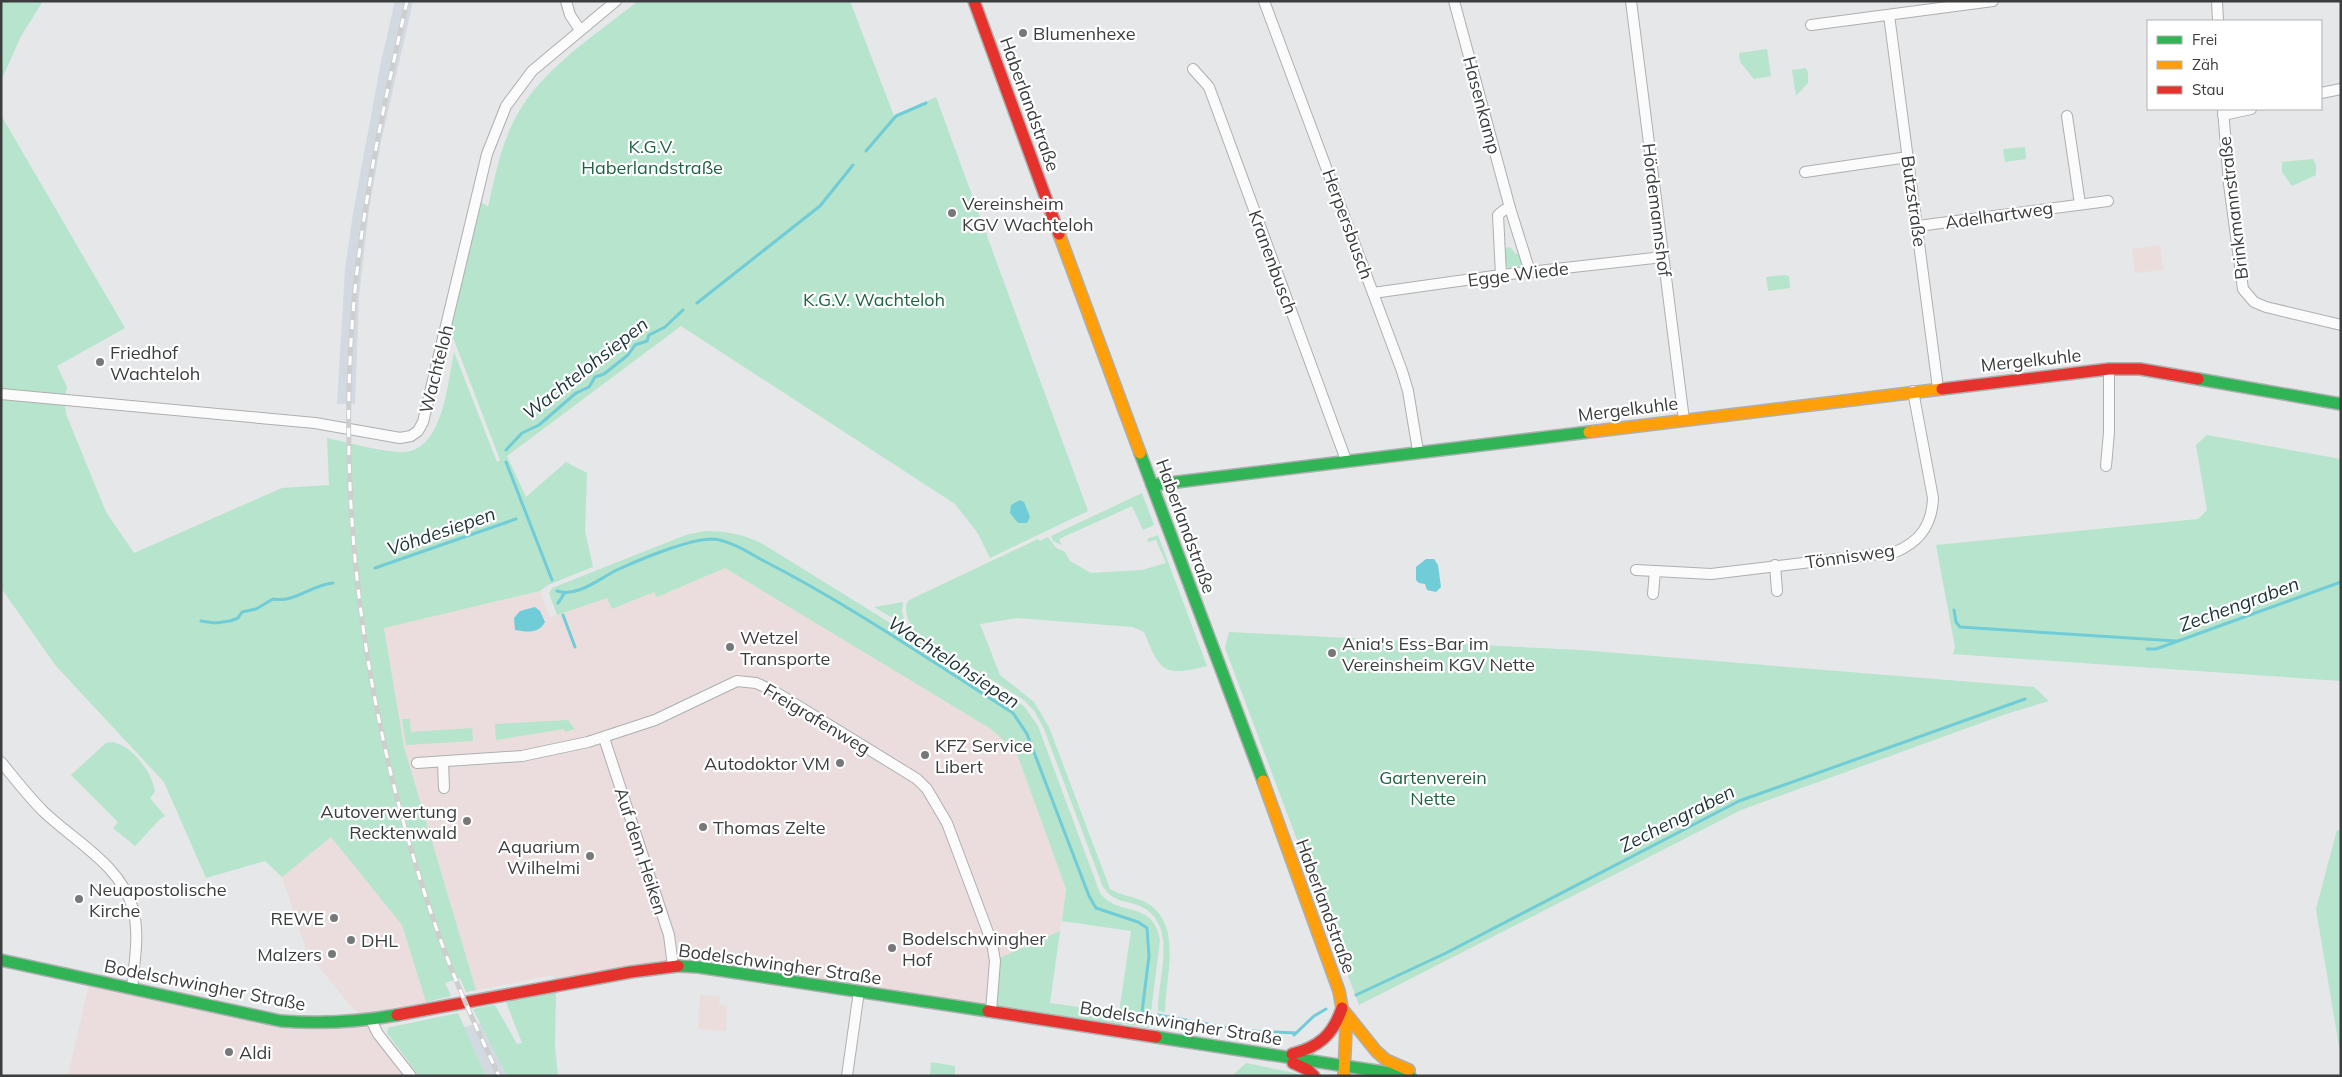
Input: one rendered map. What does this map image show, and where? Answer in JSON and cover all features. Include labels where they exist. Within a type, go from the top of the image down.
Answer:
[{"type":"street","points":[[566,1],[570,15],[580,30]]},
{"type":"street","name":"Wachteloh","points":[[1,394],[315,423],[389,436],[411,436],[418,431],[423,422],[493,136],[506,106],[522,82],[580,30],[616,1]]},
{"type":"street","name":"Haberlandstraße","points":[[974,1],[1184,574],[1238,712],[1339,991],[1346,1029],[1345,1071]]},
{"type":"street","name":"Herpersbusch","points":[[1264,1],[1408,391],[1418,451]]},
{"type":"street","name":"Hasenkamp","points":[[1454,1],[1510,208],[1530,272]]},
{"type":"street","name":"Hördemannshof","points":[[1630,1],[1684,420]]},
{"type":"street","points":[[1811,25],[1993,1]]},
{"type":"street","points":[[2217,1],[2218,20]]},
{"type":"street","name":"Butzstraße","points":[[1889,15],[1938,388]]},
{"type":"street","name":"Kranenbusch","points":[[1193,69],[1208,87],[1346,460]]},
{"type":"street","points":[[2322,94],[2341,90]]},
{"type":"street","points":[[2223,112],[2242,110]]},
{"type":"street","name":"Brinkmannstraße","points":[[2223,112],[2229,184],[2243,289],[2254,302],[2341,325]]},
{"type":"street","points":[[2067,116],[2080,204]]},
{"type":"street","points":[[1805,172],[1908,158]]},
{"type":"street","name":"Adelhartweg","points":[[1918,226],[2108,201]]},
{"type":"street","points":[[1501,275],[1498,216],[1504,210],[1510,208]]},
{"type":"street","name":"Egge Wiede","points":[[1373,293],[1501,275],[1663,257]]},
{"type":"street","name":"Mergelkuhle","points":[[1152,485],[1418,451],[2109,369],[2140,368],[2341,404]]},
{"type":"street","points":[[2106,466],[2110,432],[2109,369]]},
{"type":"street","name":"Tönnisweg","points":[[1636,570],[1712,574],[1895,552],[1914,542],[1926,530],[1932,513],[1934,498],[1913,391]]},
{"type":"street","points":[[1775,565],[1777,590]]},
{"type":"street","points":[[1653,594],[1655,570]]},
{"type":"street","name":"Freigrafenweg","points":[[417,763],[522,756],[604,738],[655,720],[737,681],[756,683],[774,691],[917,779],[934,798],[947,823],[992,943],[995,960],[991,1011]]},
{"type":"street","name":"Auf dem Heiken","points":[[604,738],[668,935],[673,966]]},
{"type":"street","points":[[1,762],[39,807],[117,878],[126,893],[133,909],[135,927],[132,989]]},
{"type":"street","points":[[443,762],[444,788]]},
{"type":"street","name":"Bodelschwingher Straße","points":[[1,960],[285,1022],[322,1024],[371,1020],[533,989],[673,966],[698,967],[1278,1056],[1345,1071],[1410,1076]]},
{"type":"street","points":[[847,1076],[859,991]]},
{"type":"street","points":[[1278,1056],[1309,1051],[1317,1047],[1330,1033],[1342,1008],[1376,1051],[1386,1060],[1421,1076]]},
{"type":"street","points":[[371,1020],[378,1034],[411,1076]]},
{"type":"street","points":[[1278,1056],[1308,1070],[1314,1076]]},
{"type":"shaded area","points":[[395,1],[413,1],[381,142],[369,209],[359,296],[355,404],[337,404],[345,270],[353,213],[381,62]]},
{"type":"shaded area","points":[[2160,245],[2163,270],[2135,273],[2132,249]]},
{"type":"shaded area","points":[[725,568],[991,729],[1016,751],[1066,889],[1060,931],[995,960],[991,1011],[698,967],[556,985],[553,975],[476,990],[404,747],[384,627],[540,591],[550,617],[607,598],[612,609],[654,592],[657,597]]},
{"type":"shaded area","points":[[331,837],[402,925],[426,1002],[371,1020],[411,1076],[68,1076],[90,979],[285,1022],[370,1020],[352,1008],[307,952],[282,877]]},
{"type":"shaded area","points":[[700,995],[720,996],[719,1005],[727,1006],[726,1031],[698,1029]]},
{"type":"shaded area","points":[[481,1023],[507,1076],[486,1076],[464,1027]]},
{"type":"green space","points":[[1,1],[43,1],[20,38],[1,81]]},
{"type":"green space","points":[[638,1],[850,1],[894,116],[936,97],[1088,511],[990,558],[977,532],[955,504],[681,326],[507,456],[526,497],[566,462],[587,473],[585,531],[593,567],[548,585],[540,591],[384,628],[404,747],[476,990],[466,992],[460,978],[445,983],[451,996],[426,1002],[402,925],[331,837],[282,877],[265,861],[206,878],[164,782],[56,666],[1,588],[1,115],[125,328],[57,366],[67,387],[64,400],[66,414],[106,512],[134,553],[282,488],[329,485],[327,438],[398,452],[413,450],[425,443],[434,431],[440,416],[454,352],[497,462],[500,460],[454,340],[446,330],[476,199],[488,207],[506,138],[521,109],[534,91],[566,58]]},
{"type":"green space","points":[[1767,49],[1771,76],[1754,79],[1740,62],[1739,53]]},
{"type":"green space","points":[[1806,68],[1808,83],[1796,96],[1792,70]]},
{"type":"green space","points":[[2025,147],[2026,159],[2005,162],[2003,149]]},
{"type":"green space","points":[[2313,159],[2316,165],[2316,175],[2292,186],[2282,172],[2282,162]]},
{"type":"green space","points":[[1510,247],[1516,254],[1520,253],[1522,262],[1519,269],[1510,270],[1504,262],[1503,249]]},
{"type":"green space","points":[[1789,276],[1790,288],[1768,291],[1766,277]]},
{"type":"green space","points":[[2207,435],[2341,459],[2341,681],[1953,654],[1955,647],[1936,545],[2198,519],[2207,510],[2196,445]]},
{"type":"green space","points":[[1142,493],[1154,525],[1143,530],[1132,506],[1059,539],[1062,545],[1053,541],[1051,536]]},
{"type":"green space","points":[[705,531],[734,534],[761,543],[1024,706],[1038,726],[1100,893],[1108,901],[1116,905],[1143,914],[1156,927],[1160,940],[1149,1028],[1125,1024],[1121,1016],[1124,1031],[991,1011],[995,960],[1060,931],[1050,1003],[1119,1013],[1131,931],[1062,921],[1066,889],[1016,751],[991,729],[725,568],[657,597],[654,592],[612,609],[607,598],[557,615],[549,593],[552,588],[686,535]]},
{"type":"green space","points":[[1158,535],[1207,666],[1181,671],[1172,671],[1165,668],[1155,656],[1144,632],[1133,627],[1017,618],[980,624],[1000,675],[1034,702],[1049,727],[1110,889],[1145,902],[1157,911],[1165,923],[1170,952],[1165,1012],[1158,1011],[1164,954],[1160,927],[1153,916],[1142,907],[1116,899],[1103,887],[1044,729],[1035,712],[1024,700],[914,631],[907,616],[906,607],[909,600],[1038,539],[1040,541],[1048,537],[1056,548],[1065,552],[1070,561],[1091,573],[1142,570],[1166,563],[1156,540],[1149,542],[1147,539]]},
{"type":"green space","points":[[903,602],[902,612],[906,626],[874,607]]},
{"type":"green space","name":"Gartenverein Nette","points":[[1229,632],[1580,650],[2034,687],[2049,701],[2006,714],[1741,810],[1359,1005],[1225,648]]},
{"type":"green space","points":[[402,719],[410,719],[411,732],[472,728],[473,741],[406,745]]},
{"type":"green space","points":[[568,720],[575,729],[565,732],[564,729],[496,740],[495,724]]},
{"type":"green space","points":[[113,742],[127,749],[146,769],[155,792],[150,798],[165,816],[135,846],[113,828],[118,822],[71,775],[106,743]]},
{"type":"green space","points":[[2337,830],[2341,831],[2341,1058],[2316,909]]},
{"type":"green space","points":[[556,992],[555,1047],[558,1076],[507,1076],[473,1009],[495,1005],[517,1044],[522,1043],[506,1002]]},
{"type":"green space","points":[[458,1013],[486,1076],[419,1076],[387,1033],[388,1028]]},
{"type":"green space","points":[[931,1062],[955,1066],[955,1076],[930,1076]]},
{"type":"green space","points":[[1246,1063],[1295,1073],[1300,1076],[1232,1076]]},
{"type":"water","points":[[1020,500],[1024,502],[1030,517],[1027,523],[1018,523],[1010,513],[1011,505]]},
{"type":"water","points":[[1426,559],[1434,559],[1438,565],[1441,587],[1436,592],[1427,590],[1425,584],[1419,583],[1416,580],[1416,567]]},
{"type":"water","points":[[535,607],[540,611],[545,622],[542,626],[532,631],[515,630],[514,618],[520,611]]},
{"type":"waterway","name":"Wachtelohsiepen","points":[[866,151],[896,116],[926,103]]},
{"type":"waterway","name":"Wachtelohsiepen","points":[[697,303],[820,206],[853,165]]},
{"type":"waterway","name":"Wachtelohsiepen","points":[[506,450],[522,433],[539,425],[576,393],[589,387],[595,377],[604,374],[628,355],[635,345],[647,341],[649,335],[665,327],[683,310]]},
{"type":"waterway","name":"Wachtelohsiepen","points":[[506,462],[552,580]]},
{"type":"waterway","name":"Vöhdesiepen","points":[[375,568],[516,519]]},
{"type":"waterway","name":"Wachtelohsiepen","points":[[557,591],[573,592],[589,586],[619,569],[678,546],[702,540],[719,540],[739,547],[828,596],[1013,713],[1027,734],[1089,896],[1096,908],[1138,922],[1147,928],[1149,956],[1142,1012],[1150,1014]]},
{"type":"waterway","name":"Zechengraben","points":[[2147,649],[2156,649],[2341,582]]},
{"type":"waterway","name":"Vöhdesiepen","points":[[201,621],[215,623],[230,621],[238,618],[242,612],[256,609],[273,599],[289,598],[325,584],[333,583]]},
{"type":"waterway","points":[[558,603],[564,594]]},
{"type":"waterway","points":[[1954,610],[1956,622],[1960,627],[2176,641]]},
{"type":"waterway","points":[[563,615],[575,647]]},
{"type":"waterway","name":"Zechengraben","points":[[1356,995],[1446,953],[1739,801],[2025,699]]},
{"type":"waterway","name":"Wachtelohsiepen","points":[[1294,1035],[1314,1016],[1326,1009]]},
{"type":"waterway","name":"Wachtelohsiepen","points":[[1158,1015],[1240,1030],[1265,1032]]},
{"type":"waterway","name":"Wachtelohsiepen","points":[[1275,1032],[1296,1033]]},
{"type":"railway","points":[[407,1],[369,187],[354,301],[349,381],[349,462],[354,542],[362,622],[375,701],[392,779],[413,857],[452,969],[499,1076]]},
{"type":"traffic: fast","points":[[2198,379],[2341,404]]},
{"type":"traffic: fast","points":[[1152,485],[1589,432]]},
{"type":"traffic: fast","points":[[1140,453],[1263,781]]},
{"type":"traffic: fast","points":[[1,960],[281,1021],[339,1022],[397,1015]]},
{"type":"traffic: fast","points":[[678,966],[698,967],[988,1011]]},
{"type":"traffic: fast","points":[[1156,1037],[1410,1076]]},
{"type":"traffic: slow","points":[[1059,234],[1140,453]]},
{"type":"traffic: slow","points":[[1589,432],[1942,389]]},
{"type":"traffic: slow","points":[[1263,781],[1339,991],[1346,1029],[1344,1074]]},
{"type":"traffic: slow","points":[[1344,1011],[1376,1051],[1386,1060],[1409,1070]]},
{"type":"traffic: jam","points":[[974,1],[1059,234]]},
{"type":"traffic: jam","points":[[1942,389],[2109,369],[2140,369],[2198,379]]},
{"type":"traffic: jam","points":[[397,1015],[631,972],[678,966]]},
{"type":"traffic: jam","points":[[1292,1054],[1310,1048],[1324,1038],[1334,1026],[1342,1008]]},
{"type":"traffic: jam","points":[[988,1011],[1156,1037]]},
{"type":"traffic: jam","points":[[1293,1063],[1308,1070],[1314,1076]]},
{"type":"place","name":"Blumenhexe","points":[[1023,33]]},
{"type":"place","name":"Vereinsheim KGV Wachteloh","points":[[952,213]]},
{"type":"place","name":"Friedhof Wachteloh","points":[[100,362]]},
{"type":"place","name":"Wetzel Transporte","points":[[730,647]]},
{"type":"place","name":"Ania's Ess-Bar im Vereinsheim KGV Nette","points":[[1332,653]]},
{"type":"place","name":"KFZ Service Libert","points":[[925,755]]},
{"type":"place","name":"Autodoktor VM","points":[[840,763]]},
{"type":"place","name":"Autoverwertung Recktenwald","points":[[467,821]]},
{"type":"place","name":"Thomas Zelte","points":[[703,827]]},
{"type":"place","name":"Aquarium Wilhelmi","points":[[590,856]]},
{"type":"place","name":"Neuapostolische Kirche","points":[[79,899]]},
{"type":"place","name":"REWE","points":[[334,918]]},
{"type":"place","name":"DHL","points":[[351,940]]},
{"type":"place","name":"Bodelschwingher Hof","points":[[892,948]]},
{"type":"place","name":"Malzers","points":[[332,954]]},
{"type":"place","name":"Aldi","points":[[229,1052]]},
{"type":"park label","name":"K.G.V. Haberlandstraße","points":[[652,156]]},
{"type":"park label","name":"K.G.V. Wachteloh","points":[[874,299]]}]
